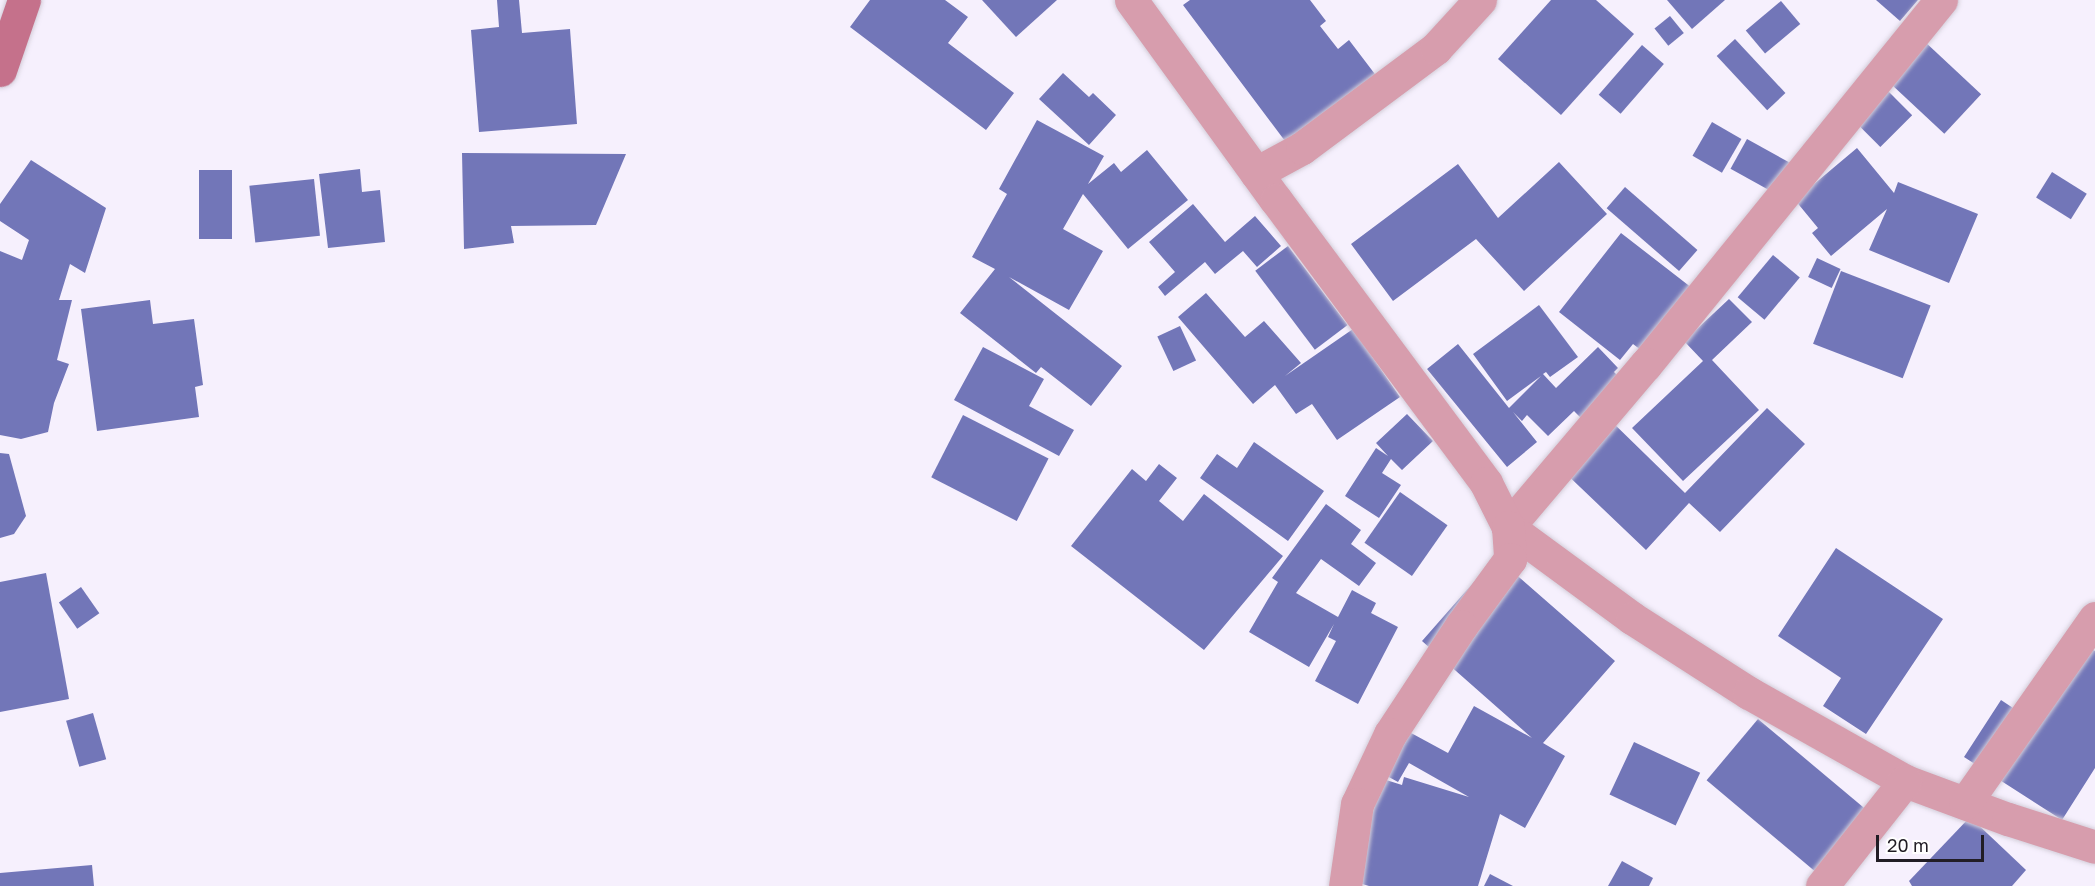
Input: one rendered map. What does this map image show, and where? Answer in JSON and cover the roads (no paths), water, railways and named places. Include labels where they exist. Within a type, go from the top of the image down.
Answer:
[{"type":"main road","points":[[0,70],[24,0]]},
{"type":"street","points":[[1131,0],[1486,483],[1508,527],[1510,559],[1461,626],[1390,734],[1357,804],[1345,886]]},
{"type":"street","points":[[1256,173],[1302,148],[1436,48],[1480,0]]},
{"type":"street","points":[[1508,527],[1646,364],[1941,0]]},
{"type":"street","points":[[1508,527],[1632,618],[1749,693],[1905,781],[2095,848]]},
{"type":"street","points":[[1965,803],[2095,618]]},
{"type":"street","points":[[1822,886],[1905,781]]}]
